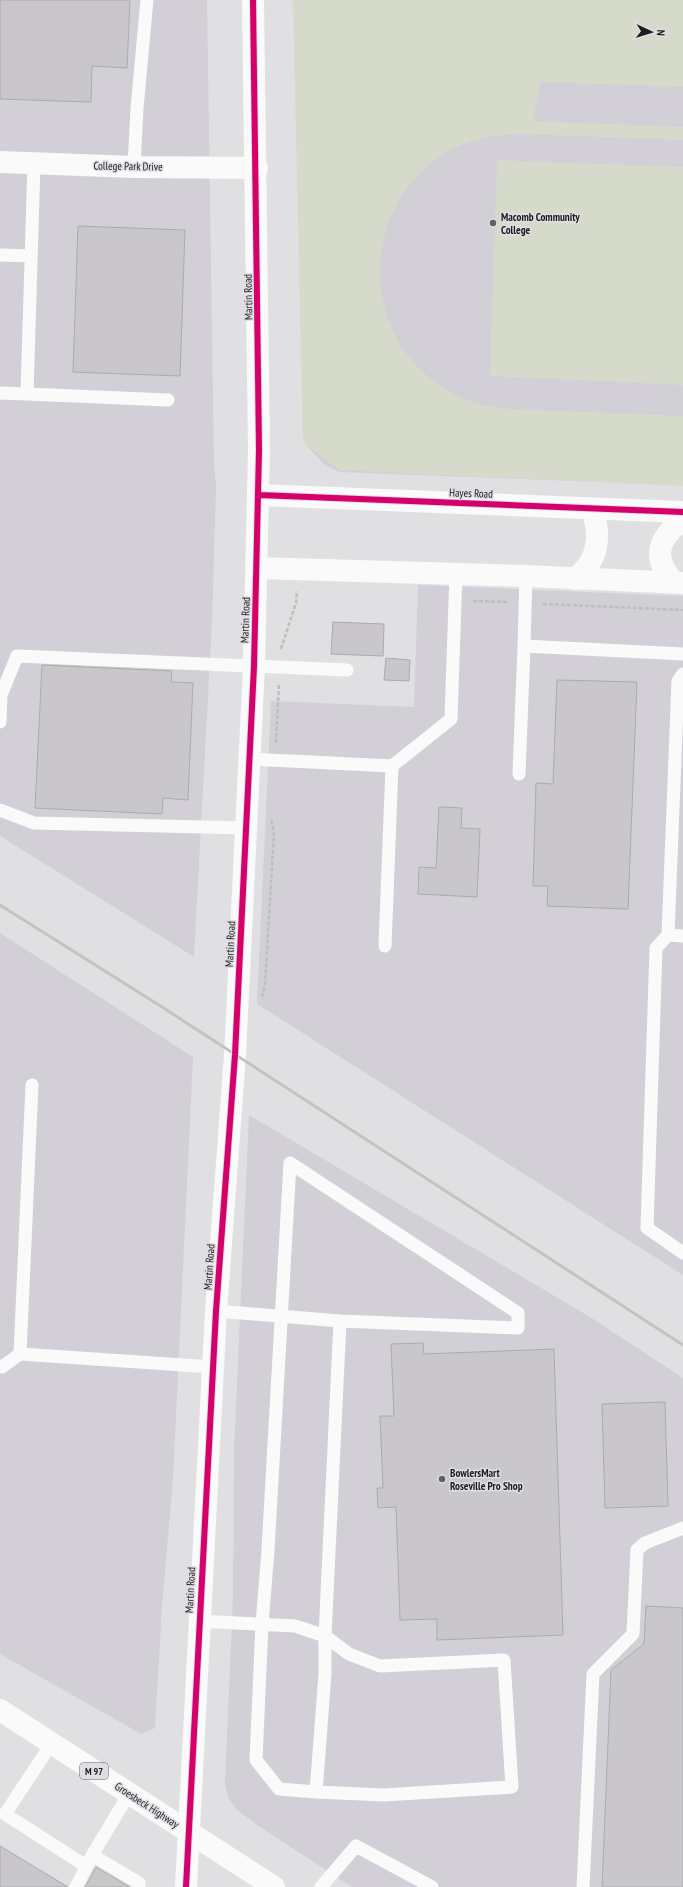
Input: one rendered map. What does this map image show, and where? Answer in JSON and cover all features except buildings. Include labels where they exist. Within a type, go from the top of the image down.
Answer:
[{"type":"street","name":"Martin Road","points":[[186,1887],[198,1621],[216,1311],[235,1055],[254,666],[259,495],[257,168],[253,0]]},
{"type":"street","name":"College Park Drive","points":[[0,162],[134,167],[257,168]]},
{"type":"street","name":"Hayes Road","points":[[259,495],[683,512]]},
{"type":"street","points":[[574,579],[588,567],[597,546],[597,527],[591,508]]},
{"type":"street","points":[[679,582],[666,574],[662,566],[660,554],[663,540],[670,529],[683,520]]},
{"type":"street","points":[[257,568],[456,573],[574,579],[679,582]]},
{"type":"street","name":"Groesbeck Highway","points":[[0,1710],[274,1887]]},
{"type":"lane","points":[[134,167],[137,108],[147,0]]},
{"type":"lane","points":[[27,394],[34,163]]},
{"type":"lane","points":[[0,255],[30,256]]},
{"type":"lane","points":[[0,393],[168,400]]},
{"type":"lane","points":[[250,759],[392,766],[451,719],[456,573]]},
{"type":"lane","points":[[519,774],[526,576]]},
{"type":"lane","points":[[524,646],[683,654]]},
{"type":"lane","points":[[0,722],[1,695],[17,656],[348,670]]},
{"type":"lane","points":[[683,674],[678,682],[668,935],[656,948],[648,1228],[683,1253]]},
{"type":"lane","points":[[385,946],[392,766]]},
{"type":"lane","points":[[0,810],[34,823],[246,828]]},
{"type":"lane","points":[[668,935],[683,936]]},
{"type":"lane","points":[[20,1354],[32,1084]]},
{"type":"lane","points":[[198,1621],[262,1624],[295,1626],[325,1636],[349,1654],[380,1666],[504,1660],[512,1787],[384,1795],[279,1789],[256,1760],[262,1624],[268,1550],[281,1316],[290,1163],[518,1313],[518,1328],[340,1321],[281,1316],[216,1311]]},
{"type":"lane","points":[[316,1792],[325,1674],[325,1636],[340,1321]]},
{"type":"lane","points":[[0,1366],[20,1354],[213,1368]]},
{"type":"lane","points":[[583,1887],[594,1674],[633,1634],[637,1550],[645,1543],[683,1528]]},
{"type":"lane","points":[[52,1743],[3,1815],[86,1866]]},
{"type":"lane","points":[[76,1887],[92,1854],[129,1794]]},
{"type":"lane","points":[[321,1887],[356,1846],[432,1887]]},
{"type":"lane","points":[[92,1854],[139,1882],[138,1887]]},
{"type":"path","points":[[275,760],[280,652],[296,603],[300,570]]},
{"type":"path","points":[[454,600],[683,610]]},
{"type":"path","points":[[261,1000],[265,985],[274,832],[269,812]]},
{"type":"shaded area","points":[[0,0],[207,0],[214,464],[216,486],[212,622],[194,957],[0,836]]},
{"type":"shaded area","points":[[293,0],[683,0],[683,87],[540,82],[533,121],[683,127],[683,140],[521,134],[489,137],[474,140],[459,146],[432,163],[410,185],[394,211],[384,240],[380,270],[383,300],[392,330],[409,357],[421,371],[444,389],[461,398],[480,404],[511,409],[683,416],[683,486],[339,470],[303,442]]},
{"type":"shaded area","name":"Macomb Community College","points":[[298,0],[683,0],[683,485],[339,472],[325,465],[307,446]]},
{"type":"shaded area","points":[[497,160],[683,167],[683,385],[490,376]]},
{"type":"shaded area","points":[[418,585],[683,596],[683,1275],[257,1004],[271,701],[414,707]]},
{"type":"shaded area","points":[[0,933],[193,1057],[173,1480],[162,1606],[155,1728],[141,1734],[0,1654]]},
{"type":"shaded area","points":[[249,1115],[590,1317],[683,1378],[683,1887],[352,1887],[260,1827],[237,1810],[228,1797],[225,1783],[233,1597],[234,1450]]},
{"type":"railway","points":[[0,905],[162,1007],[683,1345]]},
{"type":"cycle path","points":[[186,1887],[216,1311],[235,1055],[254,666],[259,450],[253,0]]},
{"type":"cycle path","points":[[259,495],[683,512]]},
{"type":"place","name":"Macomb Community College","points":[[493,223]]},
{"type":"place","name":"BowlersMart Roseville Pro Shop","points":[[442,1479]]}]
